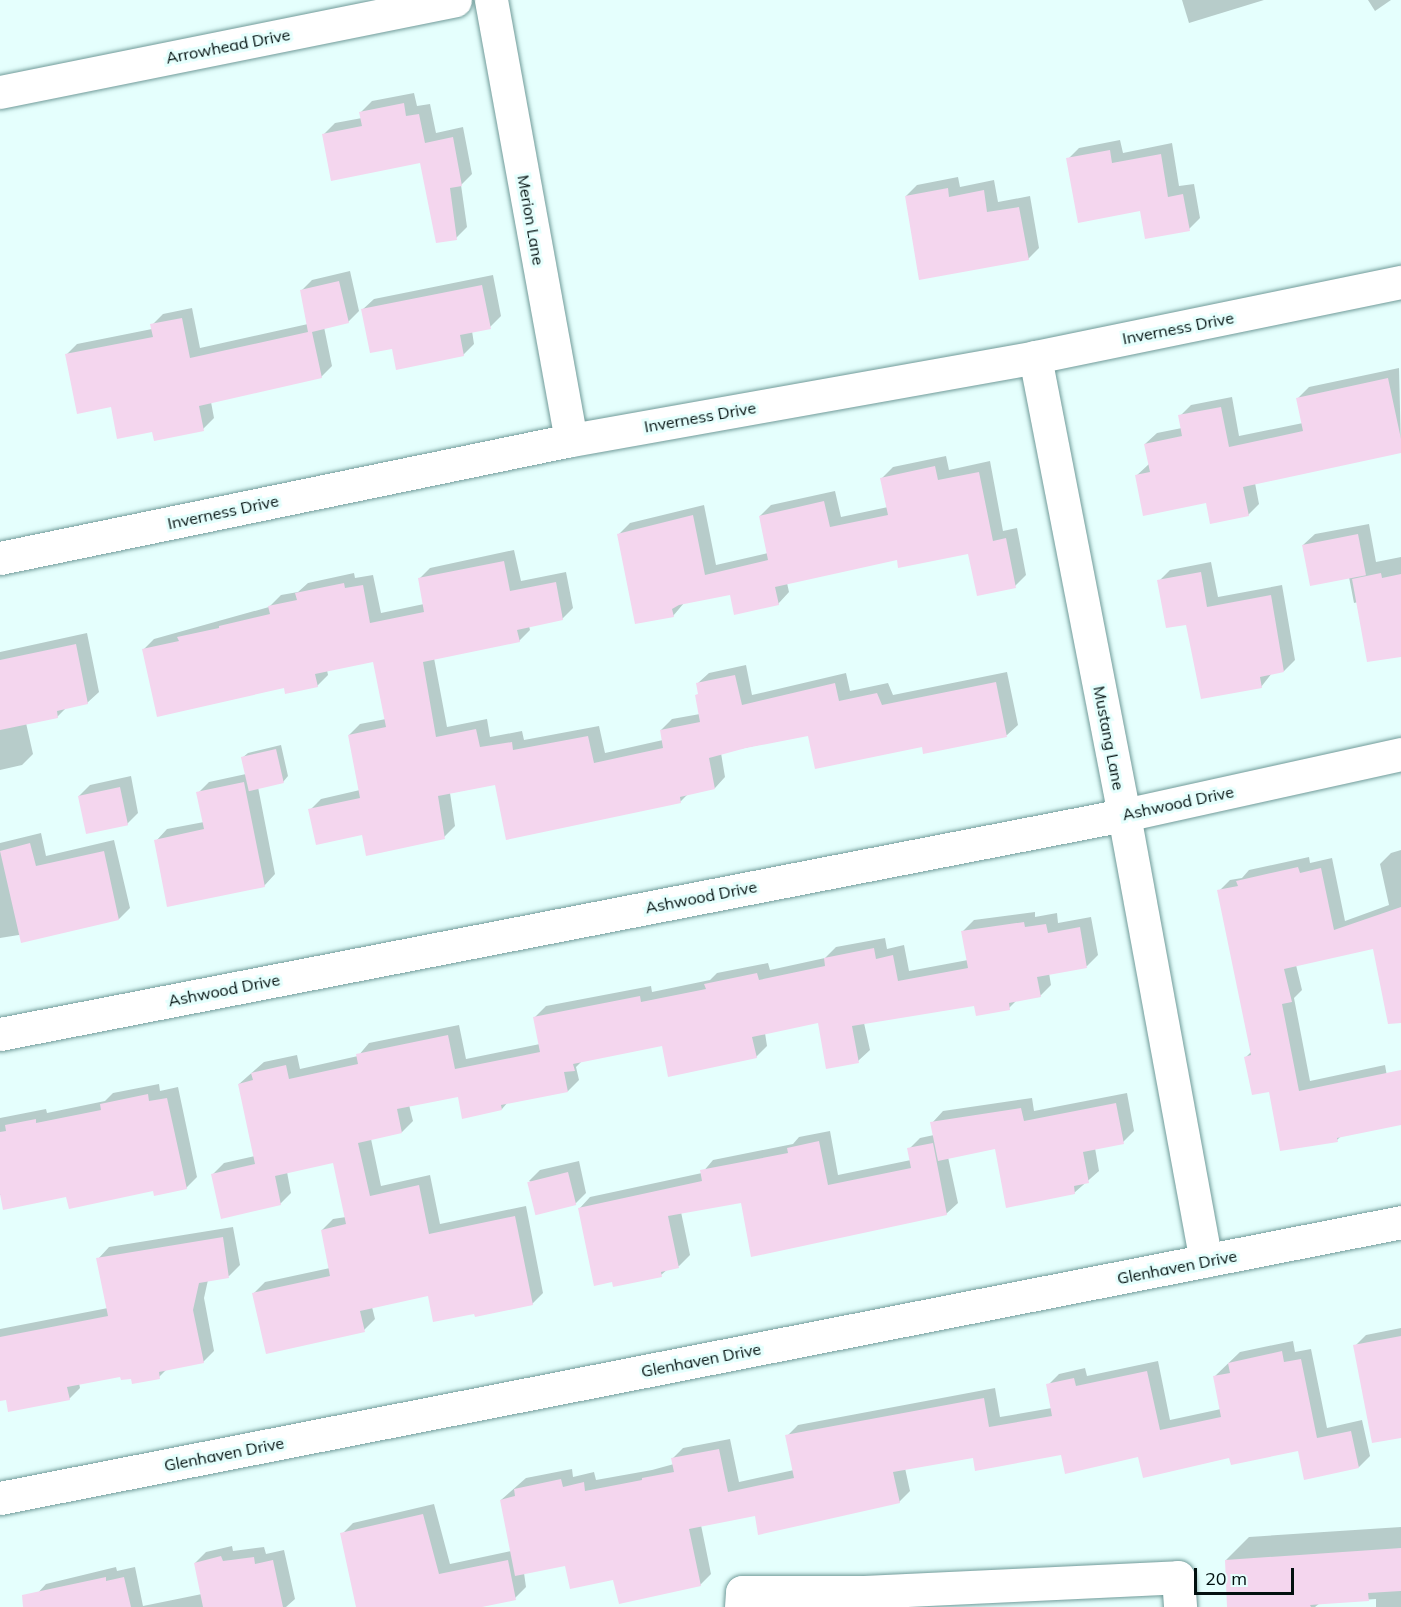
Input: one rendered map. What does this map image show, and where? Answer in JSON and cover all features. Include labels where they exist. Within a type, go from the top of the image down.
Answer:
[{"type":"street","name":"Arrowhead Drive","points":[[0,92],[455,0]]},
{"type":"street","name":"Merion Lane","points":[[491,0],[571,440]]},
{"type":"street","name":"Inverness Drive","points":[[0,558],[571,440],[1035,357],[1401,282]]},
{"type":"street","name":"Mustang Lane","points":[[1035,357],[1124,815],[1206,1261]]},
{"type":"street","name":"Ashwood Drive","points":[[0,1034],[1124,815],[1401,754]]},
{"type":"street","name":"Glenhaven Drive","points":[[0,1498],[1401,1222]]},
{"type":"street","points":[[741,1607],[742,1592],[864,1592],[1178,1577],[1180,1607]]},
{"type":"building","points":[[404,103],[406,116],[419,114],[425,143],[453,137],[462,186],[450,188],[457,240],[436,243],[420,163],[331,181],[322,134],[362,126],[359,112]]},
{"type":"building","points":[[1110,150],[1112,163],[1161,154],[1168,197],[1183,194],[1190,231],[1145,239],[1140,211],[1078,223],[1066,158]]},
{"type":"building","points":[[948,188],[949,197],[984,190],[987,212],[1019,207],[1029,260],[919,280],[905,196]]},
{"type":"building","points":[[339,281],[349,323],[312,332],[322,378],[199,406],[204,431],[154,441],[152,432],[117,439],[111,407],[77,414],[65,354],[153,337],[150,324],[182,318],[190,358],[308,332],[300,290]]},
{"type":"building","points":[[482,285],[491,329],[460,335],[464,356],[396,370],[392,349],[370,353],[361,309]]},
{"type":"building","points":[[1388,378],[1401,439],[1401,453],[1243,487],[1249,516],[1210,524],[1206,503],[1143,516],[1135,475],[1150,472],[1144,444],[1182,436],[1178,415],[1221,407],[1229,447],[1303,431],[1296,398]]},
{"type":"building","points":[[935,466],[938,480],[979,472],[993,541],[1006,538],[1016,588],[977,596],[968,554],[898,568],[897,560],[775,587],[779,605],[734,615],[730,595],[679,605],[672,609],[674,617],[635,624],[617,534],[693,515],[705,575],[768,560],[759,516],[824,501],[830,527],[888,515],[880,478]]},
{"type":"building","points":[[1358,534],[1366,575],[1310,586],[1302,545]]},
{"type":"building","points":[[504,561],[510,591],[556,582],[563,620],[517,630],[520,642],[423,662],[436,737],[476,729],[480,747],[512,742],[513,750],[588,736],[594,763],[663,748],[660,730],[700,722],[695,695],[698,694],[696,683],[735,675],[742,705],[835,683],[839,701],[877,693],[882,705],[996,682],[1007,737],[923,754],[922,747],[815,769],[808,736],[746,748],[709,758],[715,789],[680,797],[681,803],[506,840],[495,785],[438,796],[445,839],[366,856],[362,835],[316,845],[308,809],[360,798],[348,735],[386,727],[373,662],[315,674],[318,687],[285,694],[284,688],[157,717],[142,649],[179,641],[177,637],[270,614],[268,606],[297,600],[295,593],[344,583],[345,588],[363,585],[370,623],[424,612],[418,578]]},
{"type":"building","points":[[1201,572],[1207,607],[1271,595],[1284,672],[1260,677],[1262,688],[1201,699],[1186,625],[1166,628],[1157,580]]},
{"type":"building","points":[[1381,573],[1382,578],[1401,574],[1401,657],[1367,662],[1352,579]]},
{"type":"building","points":[[76,644],[88,704],[57,711],[58,718],[0,730],[0,660]]},
{"type":"building","points":[[276,749],[284,783],[249,791],[241,757]]},
{"type":"building","points":[[244,782],[265,887],[167,907],[154,840],[204,829],[196,792]]},
{"type":"building","points":[[120,787],[128,825],[86,834],[78,796]]},
{"type":"building","points":[[30,843],[36,866],[104,851],[119,920],[21,943],[0,851]]},
{"type":"building","points":[[1298,867],[1300,873],[1321,868],[1334,930],[1401,907],[1401,1023],[1388,1024],[1373,949],[1284,969],[1292,1002],[1282,1004],[1299,1091],[1401,1070],[1401,1125],[1337,1138],[1338,1142],[1280,1151],[1269,1092],[1252,1095],[1244,1057],[1251,1055],[1217,890],[1238,886],[1236,881]]},
{"type":"building","points":[[1024,922],[1025,927],[1046,924],[1048,933],[1080,927],[1087,968],[1037,977],[1041,997],[1009,1003],[1010,1010],[976,1016],[974,1006],[852,1026],[859,1063],[826,1069],[818,1023],[752,1037],[757,1058],[668,1077],[662,1046],[573,1064],[575,1071],[564,1072],[568,1092],[501,1105],[502,1110],[462,1119],[458,1097],[397,1109],[402,1133],[358,1143],[370,1196],[419,1185],[429,1234],[515,1216],[533,1305],[475,1317],[474,1314],[433,1322],[428,1296],[360,1311],[365,1332],[266,1354],[252,1293],[330,1276],[321,1230],[346,1224],[333,1163],[275,1176],[281,1205],[221,1219],[211,1174],[255,1164],[238,1084],[253,1080],[251,1073],[286,1065],[289,1079],[358,1064],[356,1054],[448,1035],[455,1069],[540,1052],[533,1017],[640,996],[641,1002],[706,989],[704,984],[757,973],[759,980],[825,966],[824,958],[874,948],[876,959],[893,955],[898,981],[968,968],[961,931]]},
{"type":"building","points":[[148,1094],[149,1101],[167,1098],[187,1189],[154,1196],[153,1191],[69,1209],[66,1197],[3,1210],[0,1194],[0,1132],[6,1131],[5,1125],[36,1119],[36,1123],[101,1110],[100,1104]]},
{"type":"building","points":[[1116,1103],[1124,1144],[1083,1152],[1089,1183],[1074,1186],[1075,1194],[1006,1208],[995,1149],[938,1161],[930,1122],[1021,1108],[1024,1121]]},
{"type":"building","points":[[819,1141],[828,1185],[911,1168],[907,1148],[933,1143],[947,1215],[751,1257],[741,1203],[668,1216],[679,1268],[661,1272],[662,1277],[613,1287],[612,1282],[594,1286],[578,1208],[702,1181],[700,1170],[788,1153],[787,1148]]},
{"type":"building","points":[[568,1172],[576,1205],[535,1215],[527,1182]]},
{"type":"building","points":[[223,1237],[229,1278],[199,1283],[193,1310],[204,1363],[159,1372],[160,1379],[132,1384],[131,1379],[121,1380],[120,1377],[67,1387],[70,1400],[8,1412],[6,1400],[0,1401],[0,1337],[108,1316],[96,1258]]},
{"type":"building","points":[[1401,1336],[1401,1438],[1372,1443],[1353,1345]]},
{"type":"building","points":[[1282,1351],[1284,1362],[1301,1359],[1317,1438],[1351,1431],[1359,1468],[1304,1480],[1298,1451],[1231,1465],[1229,1458],[1143,1478],[1138,1457],[1065,1474],[1061,1455],[975,1471],[973,1458],[893,1472],[900,1503],[758,1535],[755,1516],[689,1529],[701,1586],[619,1604],[613,1580],[570,1589],[565,1566],[515,1576],[500,1500],[515,1496],[514,1489],[561,1479],[563,1487],[584,1482],[585,1491],[642,1480],[642,1478],[674,1472],[671,1458],[719,1449],[728,1492],[794,1478],[785,1435],[984,1398],[989,1427],[1052,1416],[1046,1384],[1074,1378],[1076,1386],[1147,1371],[1160,1430],[1221,1417],[1213,1376],[1230,1373],[1228,1363]]},
{"type":"building","points":[[423,1514],[439,1574],[508,1560],[516,1600],[482,1607],[356,1607],[340,1533]]},
{"type":"building","points":[[1401,1548],[1401,1591],[1368,1593],[1369,1601],[1310,1605],[1311,1607],[1227,1607],[1225,1560]]},
{"type":"building","points":[[221,1556],[223,1561],[254,1557],[255,1564],[273,1560],[283,1607],[203,1607],[194,1563]]},
{"type":"building","points":[[106,1577],[106,1581],[124,1577],[131,1607],[23,1607],[22,1595]]}]
